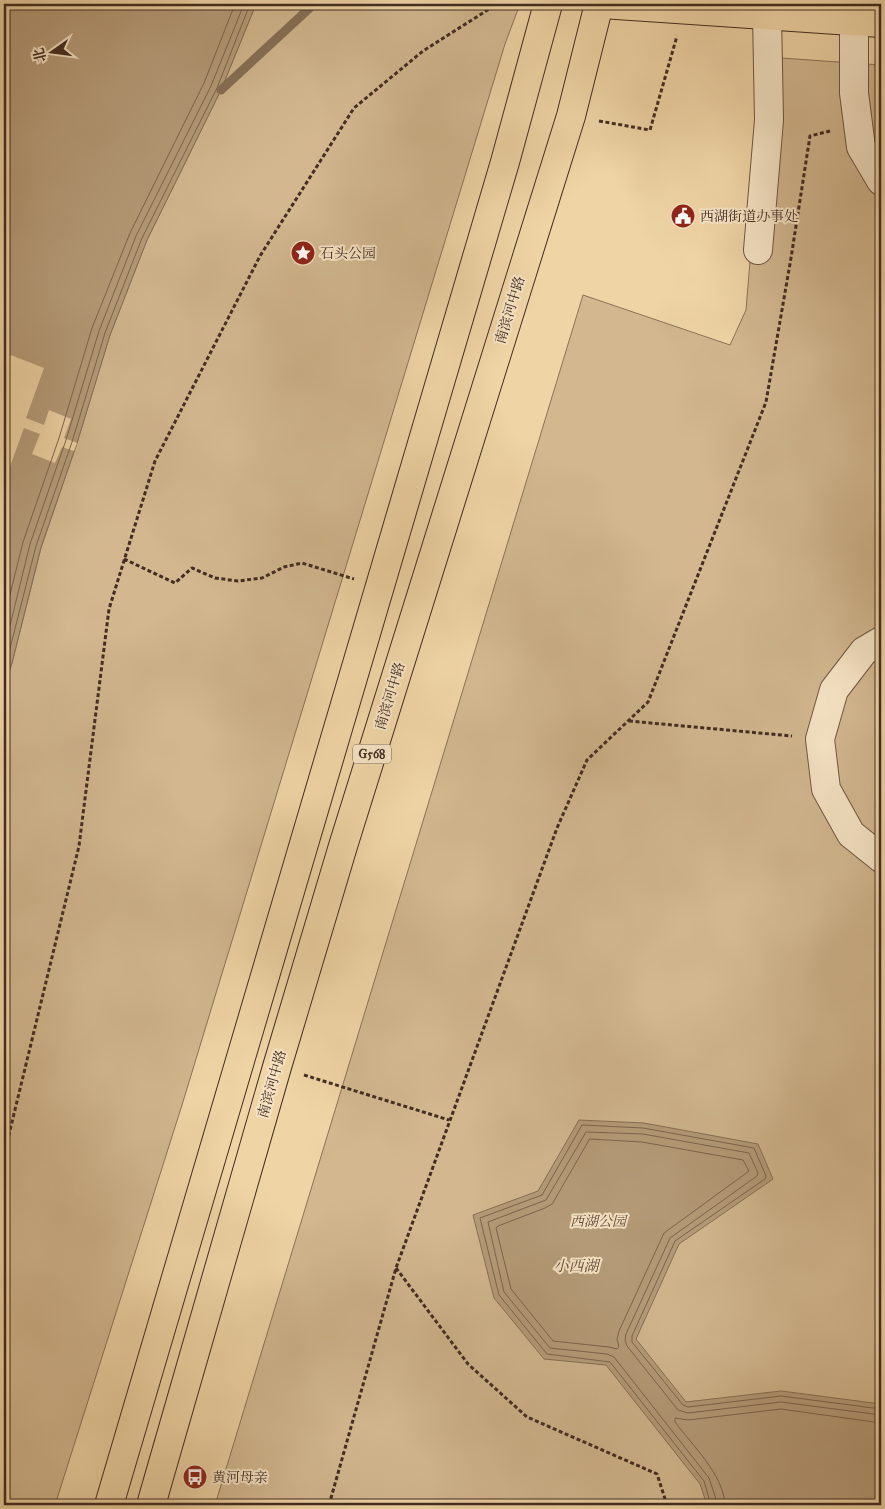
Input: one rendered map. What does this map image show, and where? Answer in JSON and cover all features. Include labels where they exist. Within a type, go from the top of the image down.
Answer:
[{"type":"main road","name":"G568","points":[[109,1505],[505,162],[548,4]]},
{"type":"main road","points":[[600,4],[881,23]]},
{"type":"main road","name":"南滨河中路","points":[[151,1505],[277,1067],[343,846],[571,116],[600,4]]},
{"type":"street","points":[[758,250],[769,120],[767,15]]},
{"type":"street","points":[[854,21],[854,93],[861,147],[881,181]]},
{"type":"street","points":[[881,641],[864,650],[834,690],[820,739],[826,789],[851,834],[881,858]]},
{"type":"path","points":[[4,1155],[79,846],[109,609],[155,461],[260,256],[354,108],[423,51],[497,4]]},
{"type":"path","points":[[571,116],[650,130],[684,10]]},
{"type":"path","points":[[329,1505],[396,1268],[557,828],[587,760],[648,702],[766,402],[810,136],[858,125]]},
{"type":"path","points":[[124,559],[175,583],[192,568],[215,578],[238,582],[262,578],[284,567],[302,562],[380,587]]},
{"type":"path","points":[[629,721],[820,739]]},
{"type":"path","points":[[277,1067],[449,1120]]},
{"type":"path","points":[[396,1268],[468,1364],[527,1417],[657,1474],[667,1505]]},
{"type":"green space","points":[[256,4],[520,4],[505,44],[182,1105],[55,1505],[4,1505],[4,686],[12,663],[41,548],[77,443],[110,335],[147,240],[221,90]]},
{"type":"green space","name":"西湖公园","points":[[767,57],[881,65],[881,1505],[215,1505],[583,295],[730,345],[746,310]]},
{"type":"water","points":[[4,4],[256,4],[221,90],[147,240],[110,335],[77,443],[41,547],[12,663],[4,686]]},
{"type":"water","name":"小西湖","points":[[579,1120],[644,1123],[758,1144],[773,1179],[679,1244],[636,1339],[686,1402],[781,1391],[881,1404],[881,1505],[707,1505],[700,1484],[606,1365],[544,1359],[494,1298],[473,1215],[538,1191]]},
{"type":"pier","points":[[8,354],[44,368],[26,418],[44,425],[49,410],[71,419],[64,438],[77,443],[74,451],[62,447],[55,463],[32,454],[40,434],[24,428],[4,483],[4,364]]},
{"type":"waterway","points":[[221,90],[314,4]]},
{"type":"place","name":"西湖街道办事处","points":[[683,216]]},
{"type":"place","name":"石头公园","points":[[303,253]]},
{"type":"place","name":"黄河母亲","points":[[195,1477]]}]
